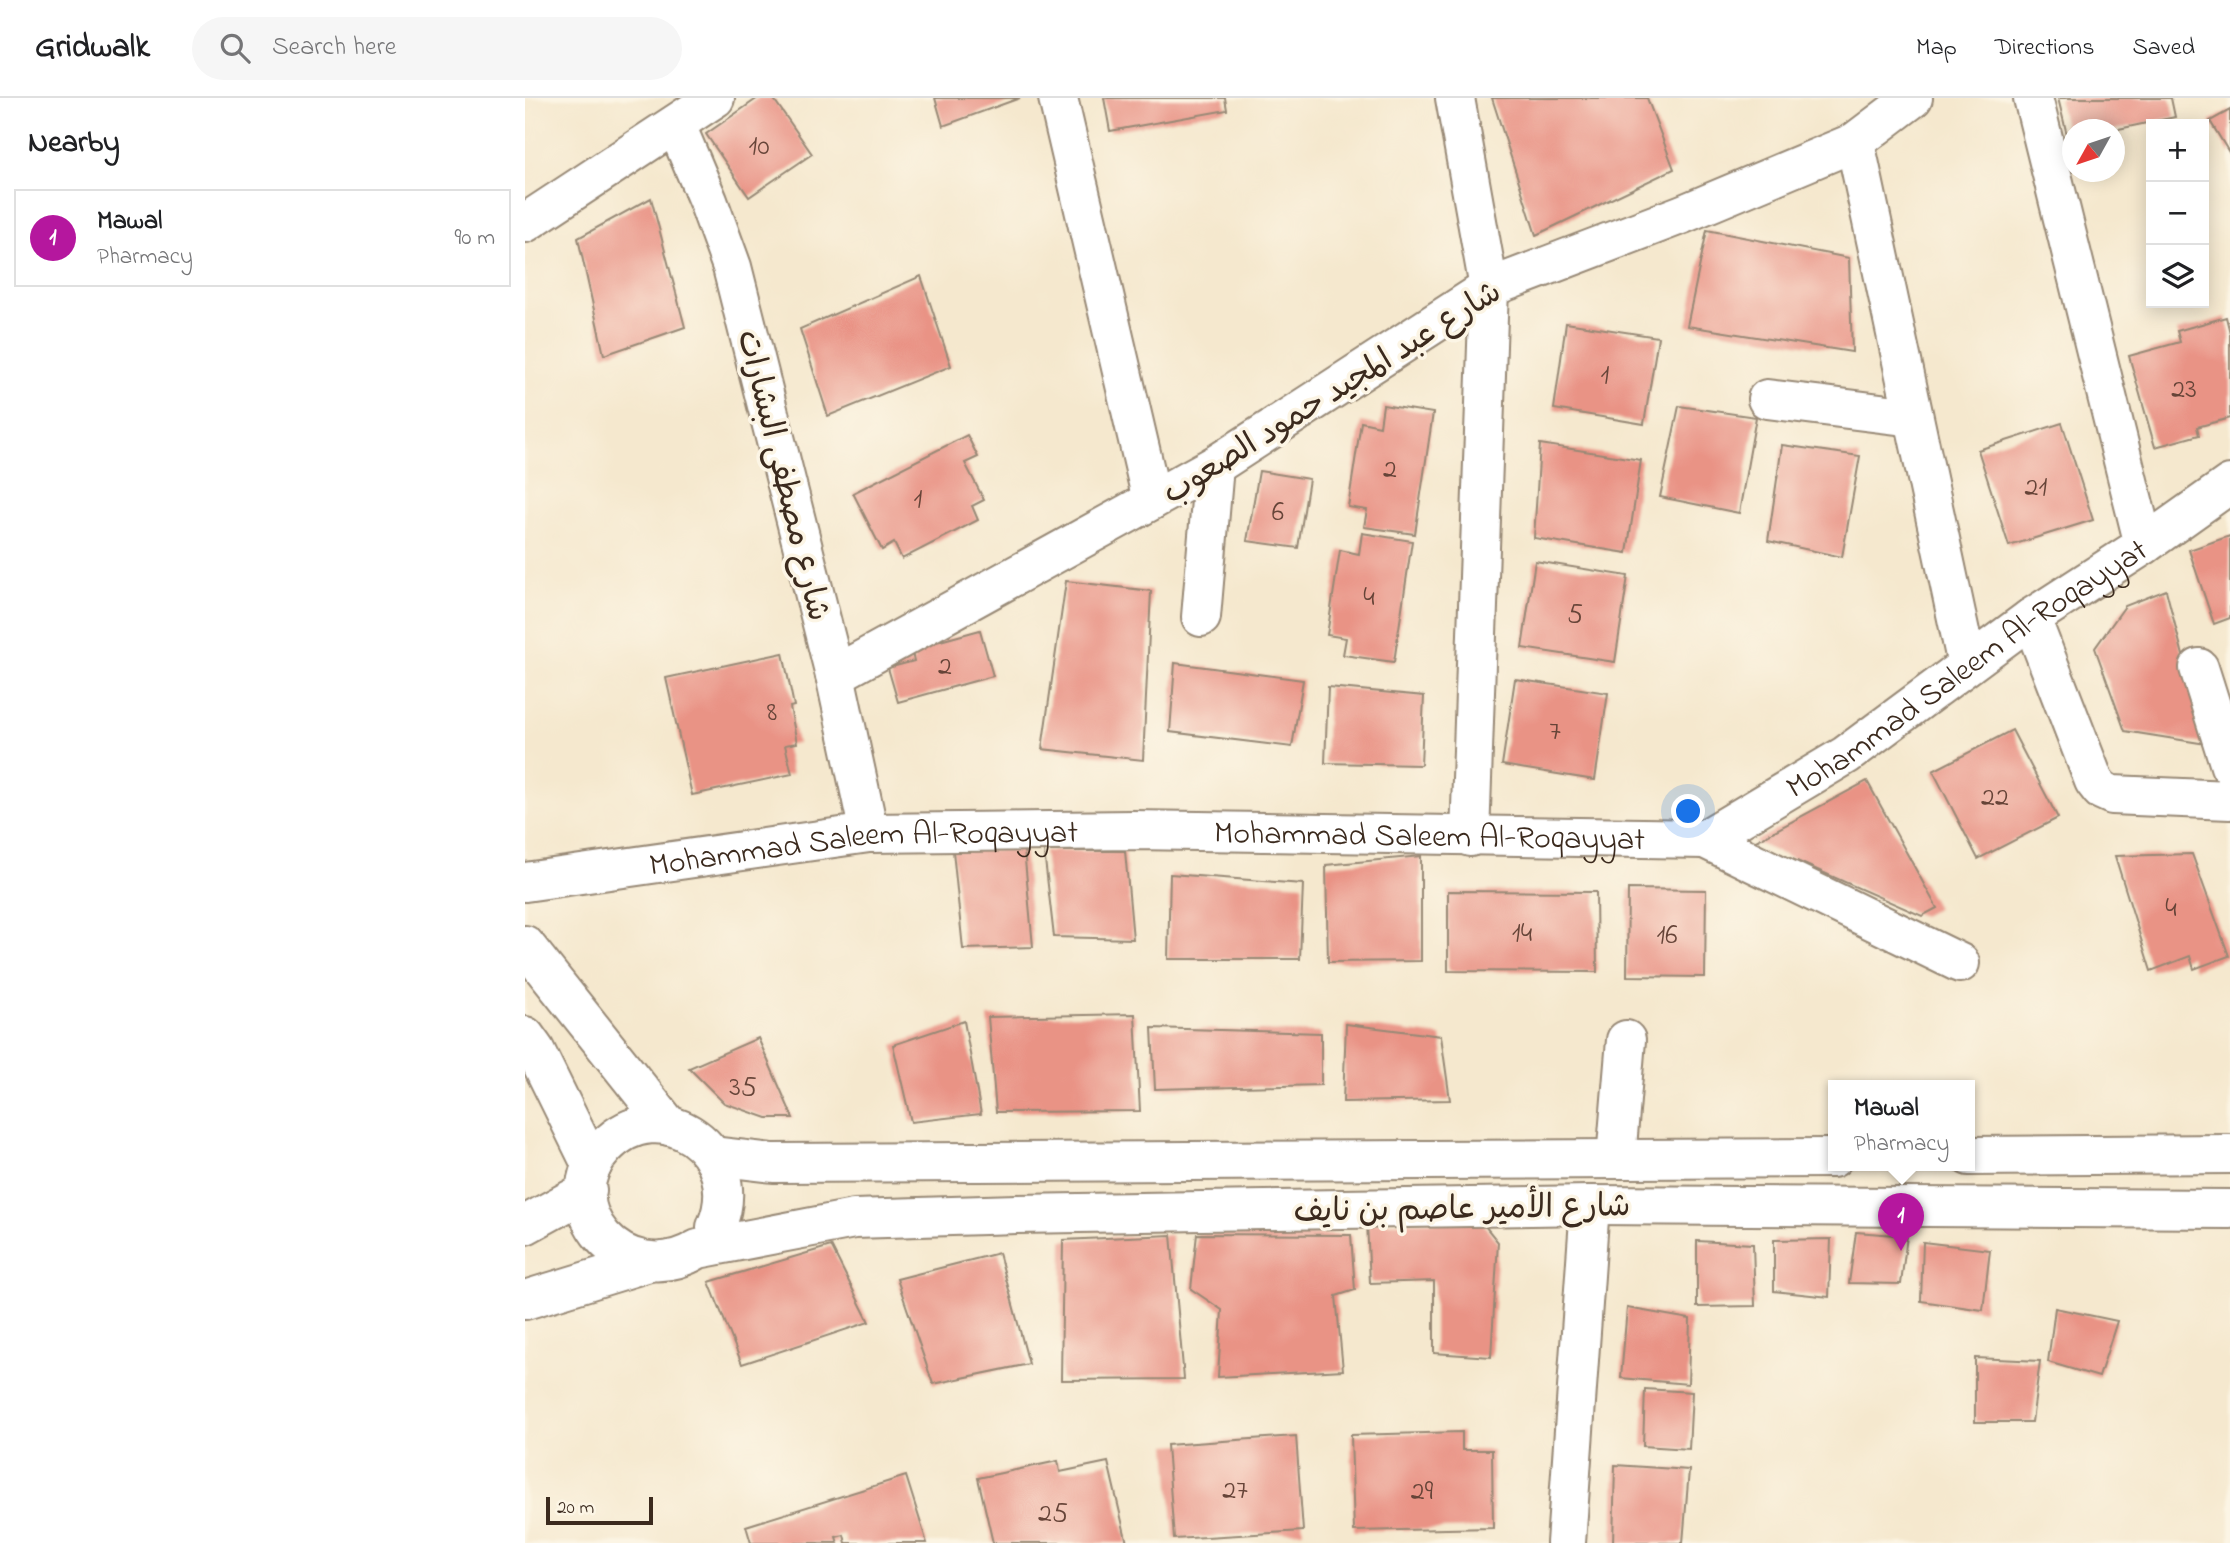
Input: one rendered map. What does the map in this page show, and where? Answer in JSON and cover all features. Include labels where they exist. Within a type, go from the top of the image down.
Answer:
[{"type":"street","points":[[525,223],[715,98]]},
{"type":"street","points":[[1058,98],[1152,500]]},
{"type":"street","points":[[1455,98],[1489,288],[1470,837]]},
{"type":"street","name":"شارع عبد المجيد حمود الصعوب","points":[[835,675],[1214,466],[1489,288],[1683,214],[1855,142],[1913,98]]},
{"type":"street","points":[[2033,98],[2144,544]]},
{"type":"street","name":"شارع مصطفى البشارات","points":[[676,125],[732,267],[835,675],[869,833]]},
{"type":"street","points":[[1855,142],[1967,665]]},
{"type":"street","points":[[1767,399],[1913,417]]},
{"type":"street","points":[[1201,617],[1214,466]]},
{"type":"street","name":"Mohammad Saleem Al-Roqayyat","points":[[525,882],[869,833],[1133,830],[1705,839],[1846,755],[2031,618],[2230,484]]},
{"type":"street","points":[[2031,618],[2094,781],[2101,790],[2112,795],[2230,800]]},
{"type":"street","points":[[2199,668],[2230,766]]},
{"type":"street","points":[[1705,839],[1960,963]]},
{"type":"street","points":[[525,945],[669,1126]]},
{"type":"street","points":[[525,1036],[535,1050],[589,1178],[592,1220],[609,1244],[634,1259],[649,1262]]},
{"type":"street","points":[[1616,1159],[1626,1041]]},
{"type":"street","points":[[525,1225],[589,1178],[605,1146],[624,1133],[646,1125],[669,1126],[686,1132],[702,1142],[720,1169],[725,1191],[722,1213],[707,1238],[675,1260],[649,1262],[525,1300]]},
{"type":"street","points":[[1975,1156],[2230,1154]]},
{"type":"street","name":"شارع الأمير عاصم بن نايف","points":[[713,1156],[773,1163],[1828,1157]]},
{"type":"street","points":[[1566,1543],[1590,1205]]},
{"type":"street","name":"شارع الأمير عاصم بن نايف","points":[[707,1238],[854,1219],[1017,1214],[1590,1205],[2230,1209]]},
{"type":"building","points":[[758,98],[773,98],[812,154],[749,197],[706,134]]},
{"type":"building","points":[[935,98],[1020,98],[943,126]]},
{"type":"building","points":[[1104,98],[1225,98],[1227,110],[1110,131]]},
{"type":"building","points":[[1492,98],[1647,98],[1674,169],[1536,235]]},
{"type":"building","points":[[2058,98],[2171,98],[2175,117],[2146,119],[2146,123],[2125,128],[2125,119],[2063,119]]},
{"type":"building","points":[[2230,110],[2230,154],[2210,121]]},
{"type":"building","points":[[651,198],[685,327],[604,355],[578,238]]},
{"type":"building","points":[[1707,230],[1849,258],[1852,352],[1687,326]]},
{"type":"building","points":[[921,276],[951,366],[828,416],[800,329]]},
{"type":"building","points":[[2226,317],[2230,333],[2230,418],[2197,427],[2199,435],[2155,447],[2129,356],[2180,342],[2177,331]]},
{"type":"building","points":[[1566,323],[1658,337],[1644,424],[1554,409]]},
{"type":"building","points":[[1383,405],[1433,413],[1415,534],[1364,527],[1367,510],[1348,507],[1361,422],[1380,426]]},
{"type":"building","points":[[1679,406],[1756,417],[1739,513],[1660,497]]},
{"type":"building","points":[[2062,423],[2093,520],[2009,546],[1978,450]]},
{"type":"building","points":[[967,435],[978,457],[965,463],[984,500],[972,506],[978,520],[902,559],[894,543],[882,550],[853,493]]},
{"type":"building","points":[[1540,444],[1641,460],[1627,553],[1534,538]]},
{"type":"building","points":[[1782,445],[1860,456],[1842,557],[1768,541]]},
{"type":"building","points":[[1259,471],[1309,479],[1298,548],[1247,541]]},
{"type":"building","points":[[1362,533],[1412,541],[1394,662],[1343,655],[1346,638],[1327,635],[1340,550],[1359,554]]},
{"type":"building","points":[[2230,536],[2230,618],[2214,624],[2189,550]]},
{"type":"building","points":[[1535,561],[1628,576],[1615,662],[1522,648]]},
{"type":"building","points":[[1066,581],[1151,591],[1143,760],[1042,749]]},
{"type":"building","points":[[2166,590],[2206,744],[2125,731],[2095,648],[2125,606]]},
{"type":"building","points":[[980,630],[993,676],[898,702],[888,668],[914,661],[911,649]]},
{"type":"building","points":[[783,653],[794,706],[790,707],[797,743],[785,745],[792,774],[692,795],[666,678]]},
{"type":"building","points":[[1175,663],[1303,680],[1292,747],[1170,732]]},
{"type":"building","points":[[1515,679],[1608,693],[1595,780],[1502,765]]},
{"type":"building","points":[[1328,687],[1424,696],[1421,765],[1325,763]]},
{"type":"building","points":[[2012,730],[2058,818],[1978,859],[1933,771]]},
{"type":"building","points":[[1867,781],[1937,908],[1922,916],[1754,842]]},
{"type":"building","points":[[1024,849],[1033,947],[963,949],[953,851]]},
{"type":"building","points":[[1044,851],[1125,851],[1133,939],[1054,937]]},
{"type":"building","points":[[2192,854],[2229,956],[2194,969],[2190,956],[2151,971],[2115,856]]},
{"type":"building","points":[[1421,856],[1421,961],[1328,962],[1326,865]]},
{"type":"building","points":[[1170,874],[1303,884],[1300,959],[1168,959]]},
{"type":"building","points":[[1628,889],[1706,890],[1705,977],[1627,976]]},
{"type":"building","points":[[1448,891],[1596,892],[1597,972],[1448,971]]},
{"type":"building","points":[[1135,1014],[1140,1111],[996,1112],[988,1017]]},
{"type":"building","points":[[964,1021],[981,1114],[911,1122],[893,1045]]},
{"type":"building","points":[[1346,1024],[1441,1036],[1450,1100],[1343,1102]]},
{"type":"building","points":[[1152,1028],[1321,1033],[1321,1085],[1155,1089]]},
{"type":"building","points":[[758,1038],[793,1118],[767,1118],[724,1103],[689,1068]]},
{"type":"building","points":[[1481,1221],[1498,1242],[1491,1357],[1434,1353],[1434,1281],[1370,1283],[1367,1223]]},
{"type":"building","points":[[1856,1232],[1907,1236],[1901,1284],[1849,1283]]},
{"type":"building","points":[[1197,1234],[1351,1235],[1355,1290],[1336,1296],[1343,1370],[1218,1377],[1222,1310],[1191,1289]]},
{"type":"building","points":[[1171,1235],[1184,1379],[1061,1380],[1063,1240]]},
{"type":"building","points":[[1831,1239],[1829,1297],[1774,1291],[1774,1240]]},
{"type":"building","points":[[1697,1241],[1753,1244],[1755,1306],[1697,1307]]},
{"type":"building","points":[[1923,1242],[1990,1250],[1983,1310],[1921,1301]]},
{"type":"building","points":[[831,1246],[869,1322],[742,1364],[709,1282]]},
{"type":"building","points":[[999,1253],[1029,1364],[933,1384],[897,1279]]},
{"type":"building","points":[[1627,1308],[1690,1319],[1688,1384],[1621,1378]]},
{"type":"building","points":[[2055,1308],[2117,1321],[2099,1377],[2048,1362]]},
{"type":"building","points":[[1975,1358],[2040,1361],[2032,1422],[1975,1422]]},
{"type":"building","points":[[1645,1389],[1692,1392],[1689,1449],[1643,1446]]},
{"type":"building","points":[[1462,1432],[1462,1450],[1492,1450],[1493,1528],[1354,1531],[1351,1435]]},
{"type":"building","points":[[1296,1436],[1303,1531],[1174,1539],[1167,1445]]},
{"type":"building","points":[[1058,1461],[1060,1472],[1108,1462],[1127,1543],[993,1543],[978,1478]]},
{"type":"building","points":[[1615,1465],[1689,1470],[1683,1543],[1613,1543]]},
{"type":"building","points":[[906,1476],[927,1543],[846,1543],[844,1535],[836,1537],[838,1543],[751,1543],[746,1526]]},
{"type":"place","name":"Mawal","points":[[1901,1251]]}]
